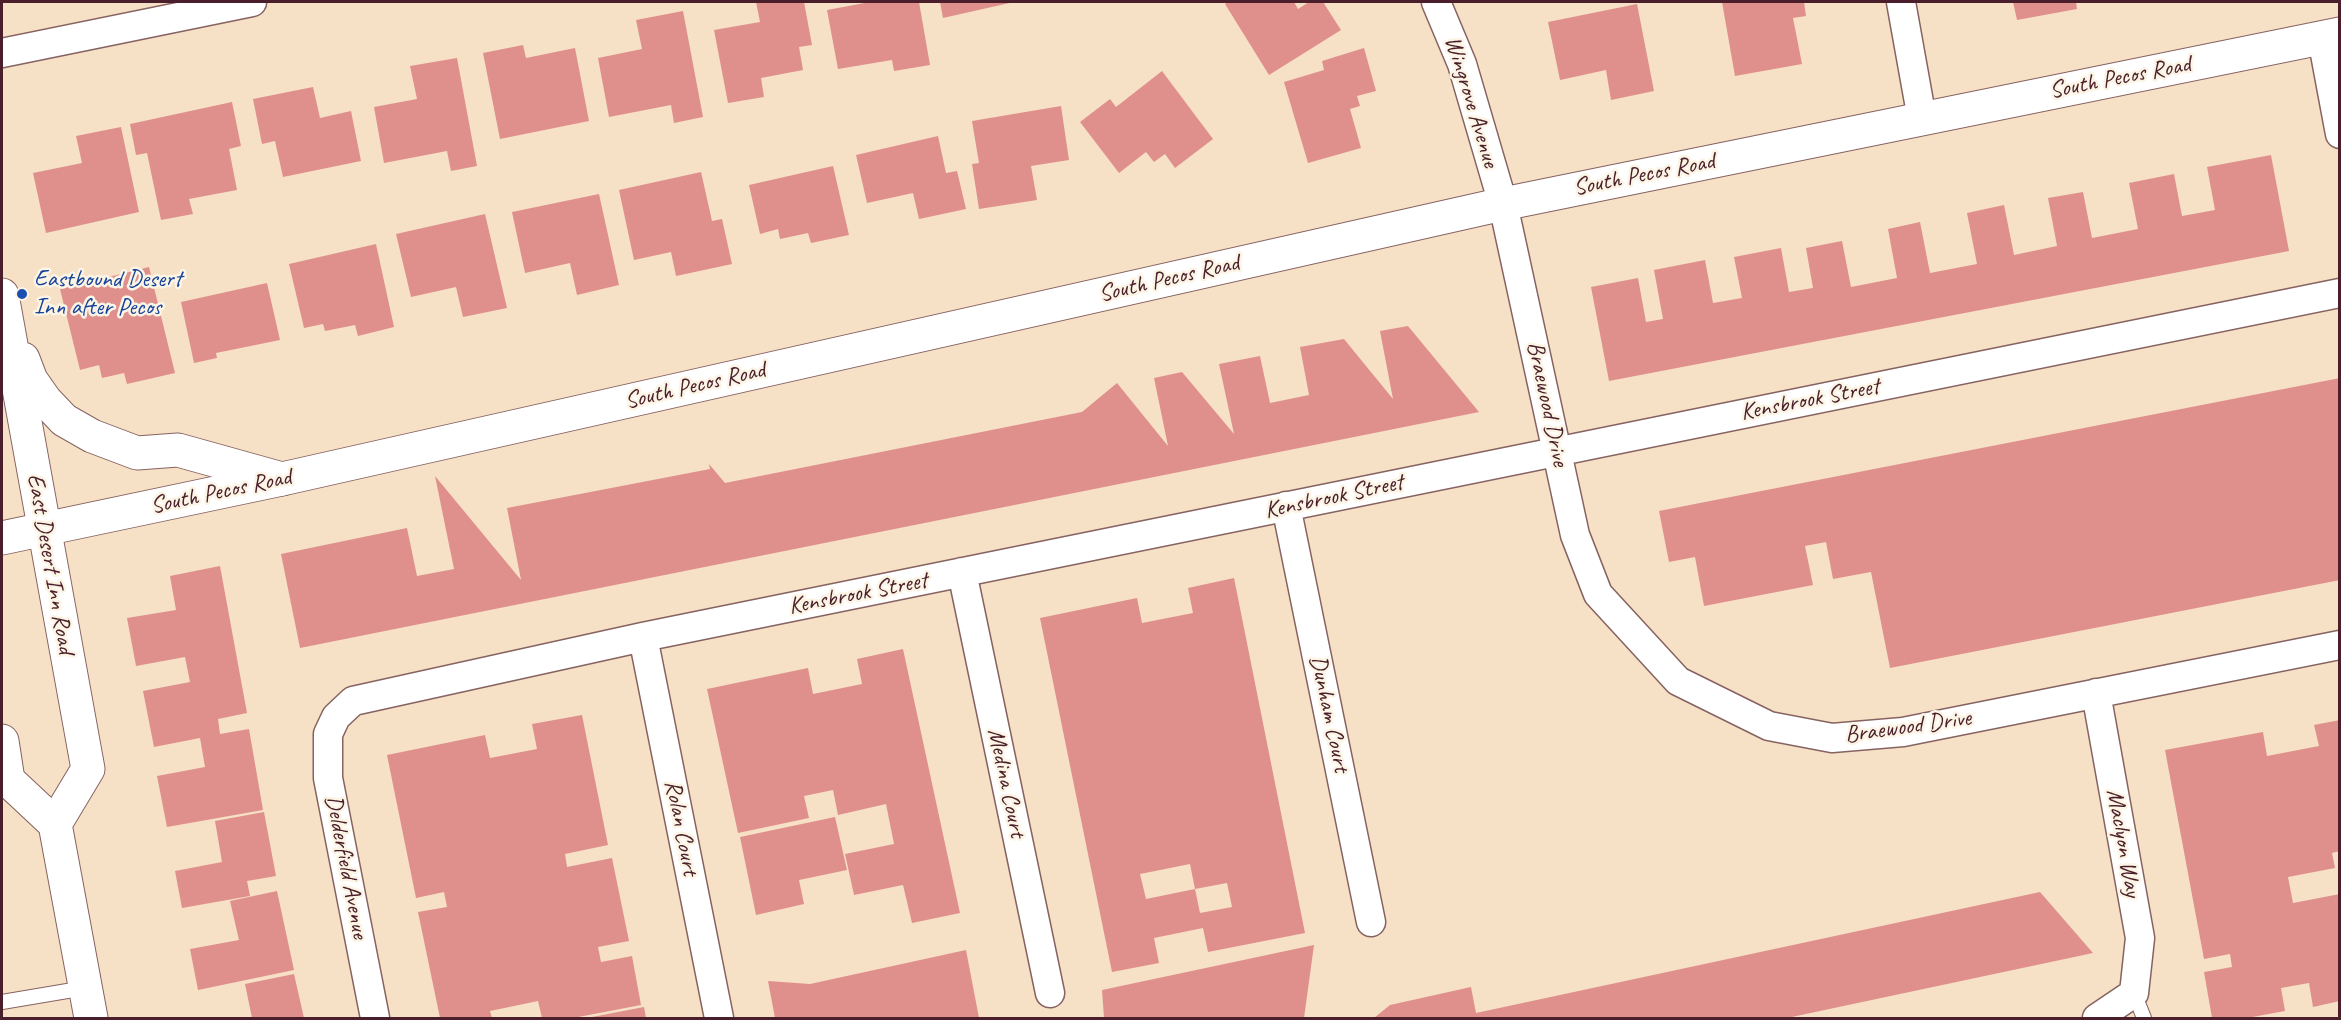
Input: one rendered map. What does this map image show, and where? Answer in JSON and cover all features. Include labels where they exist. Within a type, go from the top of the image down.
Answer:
[{"type":"street","points":[[2,53],[252,2]]},
{"type":"street","name":"Wingrove Avenue","points":[[1436,2],[1462,64],[1503,204]]},
{"type":"street","points":[[1901,2],[1922,119]]},
{"type":"street","points":[[2331,36],[2340,134]]},
{"type":"street","name":"South Pecos Road","points":[[2,538],[282,479],[1503,204],[2331,36]]},
{"type":"street","name":"Braewood Drive","points":[[1503,204],[1575,535],[1598,594],[1678,681],[1769,726],[1832,738],[1903,732],[2340,645]]},
{"type":"street","name":"Kensbrook Street","points":[[336,717],[353,701],[643,637],[2340,293]]},
{"type":"street","points":[[3,305],[31,380],[64,420],[92,436],[137,453],[178,450],[282,479]]},
{"type":"street","name":"East Desert Inn Road","points":[[3,305],[88,769],[55,824]]},
{"type":"street","name":"Dunham Court","points":[[1286,506],[1371,922]]},
{"type":"street","name":"Medina Court","points":[[962,572],[1050,993]]},
{"type":"street","name":"Rolan Court","points":[[643,637],[719,1018]]},
{"type":"street","name":"Maclyon Way","points":[[2096,693],[2140,939],[2139,1006]]},
{"type":"street","name":"Delderfield Avenue","points":[[336,717],[328,734],[328,778],[375,1018]]},
{"type":"street","points":[[2,741],[8,780],[55,824],[88,1003]]},
{"type":"street","points":[[2097,1018],[2139,1006]]},
{"type":"lane","points":[[2,1002],[88,1003]]},
{"type":"building","points":[[756,2],[804,2],[812,45],[799,47],[803,70],[761,78],[764,97],[728,103],[714,30],[760,22]]},
{"type":"building","points":[[870,2],[919,2],[930,65],[894,71],[892,60],[838,69],[827,10]]},
{"type":"building","points":[[940,2],[1014,2],[943,18]]},
{"type":"building","points":[[1228,2],[1294,2],[1298,9],[1309,2],[1323,2],[1341,30],[1269,75],[1225,4]]},
{"type":"building","points":[[1722,2],[1804,2],[1806,16],[1793,18],[1802,64],[1735,76]]},
{"type":"building","points":[[2013,2],[2076,2],[2077,9],[2017,20]]},
{"type":"building","points":[[1637,4],[1654,91],[1611,100],[1606,70],[1560,80],[1548,22]]},
{"type":"building","points":[[683,11],[703,117],[674,123],[671,105],[609,117],[598,58],[642,49],[636,20]]},
{"type":"building","points":[[523,45],[526,58],[575,48],[589,121],[500,139],[483,53]]},
{"type":"building","points":[[1364,48],[1376,91],[1357,96],[1360,106],[1350,109],[1361,148],[1308,163],[1284,82],[1324,70],[1322,61]]},
{"type":"building","points":[[457,58],[477,166],[451,171],[447,151],[384,163],[374,107],[417,99],[410,66]]},
{"type":"building","points":[[1162,71],[1213,139],[1175,168],[1165,154],[1154,162],[1146,152],[1119,173],[1080,122],[1110,99],[1116,107]]},
{"type":"building","points":[[313,87],[320,118],[351,111],[361,161],[283,177],[275,141],[262,144],[253,99]]},
{"type":"building","points":[[232,102],[241,146],[229,149],[237,190],[189,199],[193,214],[161,220],[147,153],[136,155],[130,124]]},
{"type":"building","points":[[1061,106],[1069,160],[1031,166],[1037,200],[979,209],[972,164],[979,163],[972,121]]},
{"type":"building","points":[[121,127],[139,212],[46,233],[33,173],[82,163],[76,136]]},
{"type":"building","points":[[938,136],[946,173],[957,171],[966,209],[919,219],[913,193],[867,203],[856,155]]},
{"type":"building","points":[[2271,155],[2289,251],[1609,381],[1591,287],[1638,278],[1646,322],[1663,319],[1654,270],[1705,260],[1713,303],[1742,298],[1734,257],[1781,248],[1789,292],[1813,288],[1806,248],[1842,241],[1851,287],[1897,278],[1888,229],[1920,222],[1930,273],[1977,264],[1967,213],[2004,205],[2014,255],[2057,246],[2048,198],[2083,192],[2092,238],[2138,229],[2129,183],[2174,174],[2182,216],[2215,210],[2207,167]]},
{"type":"building","points":[[833,166],[849,235],[811,243],[808,233],[780,239],[778,229],[760,234],[749,185]]},
{"type":"building","points":[[701,172],[712,221],[722,219],[732,264],[676,276],[671,252],[634,260],[619,190]]},
{"type":"building","points":[[599,194],[619,285],[577,295],[570,263],[525,273],[512,212]]},
{"type":"building","points":[[485,214],[507,308],[463,317],[456,287],[411,297],[396,234]]},
{"type":"building","points":[[376,244],[394,327],[358,336],[355,325],[325,331],[323,324],[304,328],[289,264]]},
{"type":"building","points":[[149,267],[175,373],[127,384],[124,373],[102,378],[99,365],[80,370],[60,289]]},
{"type":"building","points":[[267,283],[280,340],[216,353],[217,358],[194,363],[181,302]]},
{"type":"building","points":[[1408,326],[1479,412],[300,648],[281,554],[407,528],[417,576],[454,569],[435,476],[521,580],[507,508],[710,469],[709,464],[725,483],[1082,412],[1117,383],[1168,446],[1154,378],[1182,372],[1234,434],[1219,364],[1260,356],[1270,403],[1309,395],[1300,347],[1344,339],[1393,399],[1380,331]]},
{"type":"building","points":[[2340,378],[2340,580],[1890,668],[1871,572],[1833,579],[1826,542],[1805,546],[1813,585],[1704,606],[1695,557],[1669,562],[1659,511]]},
{"type":"building","points":[[220,566],[247,713],[218,719],[220,734],[249,729],[263,810],[167,827],[157,776],[205,767],[200,738],[154,747],[143,691],[190,682],[185,657],[136,666],[127,618],[176,610],[170,576]]},
{"type":"building","points":[[1234,578],[1305,933],[1208,952],[1203,928],[1154,938],[1159,963],[1112,972],[1040,618],[1137,598],[1142,623],[1193,613],[1188,588]],"holes":[[[1190,864],[1195,889],[1146,899],[1140,874]],[[1227,883],[1232,907],[1200,913],[1195,889]]]},
{"type":"building","points":[[903,649],[960,913],[912,923],[903,885],[854,895],[845,854],[894,844],[886,804],[838,815],[833,790],[804,796],[809,818],[738,833],[707,689],[808,668],[813,694],[862,684],[857,659]]},
{"type":"building","points":[[582,715],[608,845],[565,854],[567,867],[612,858],[629,941],[598,947],[601,962],[632,956],[641,1005],[573,1018],[542,1018],[538,1001],[490,1011],[492,1018],[440,1018],[418,912],[447,907],[444,892],[416,898],[387,755],[485,735],[490,758],[537,749],[532,724]]},
{"type":"building","points":[[2340,720],[2340,851],[2332,853],[2335,868],[2288,877],[2293,903],[2340,894],[2340,1001],[2313,1007],[2309,983],[2281,988],[2285,1011],[2247,1018],[2212,1018],[2204,972],[2232,967],[2230,954],[2204,959],[2165,750],[2263,732],[2267,756],[2319,746],[2314,725]]},
{"type":"building","points":[[264,812],[276,876],[247,881],[250,896],[182,908],[175,871],[222,862],[215,821]]},
{"type":"building","points":[[835,817],[847,870],[799,880],[804,904],[756,915],[740,837]]},
{"type":"building","points":[[277,891],[294,970],[198,990],[190,949],[239,940],[230,901]]},
{"type":"building","points":[[2040,892],[2093,953],[1787,1018],[1374,1018],[1390,1005],[1471,987],[1476,1013]]},
{"type":"building","points":[[1314,945],[1304,1018],[1104,1018],[1102,990]]},
{"type":"building","points":[[966,950],[979,1018],[775,1018],[768,981],[810,984]]},
{"type":"building","points":[[294,974],[304,1018],[252,1018],[245,984]]},
{"type":"building","points":[[644,1007],[646,1018],[592,1018],[592,1017]]},
{"type":"place","name":"Eastbound Desert Inn after Pecos","points":[[22,294]]}]
